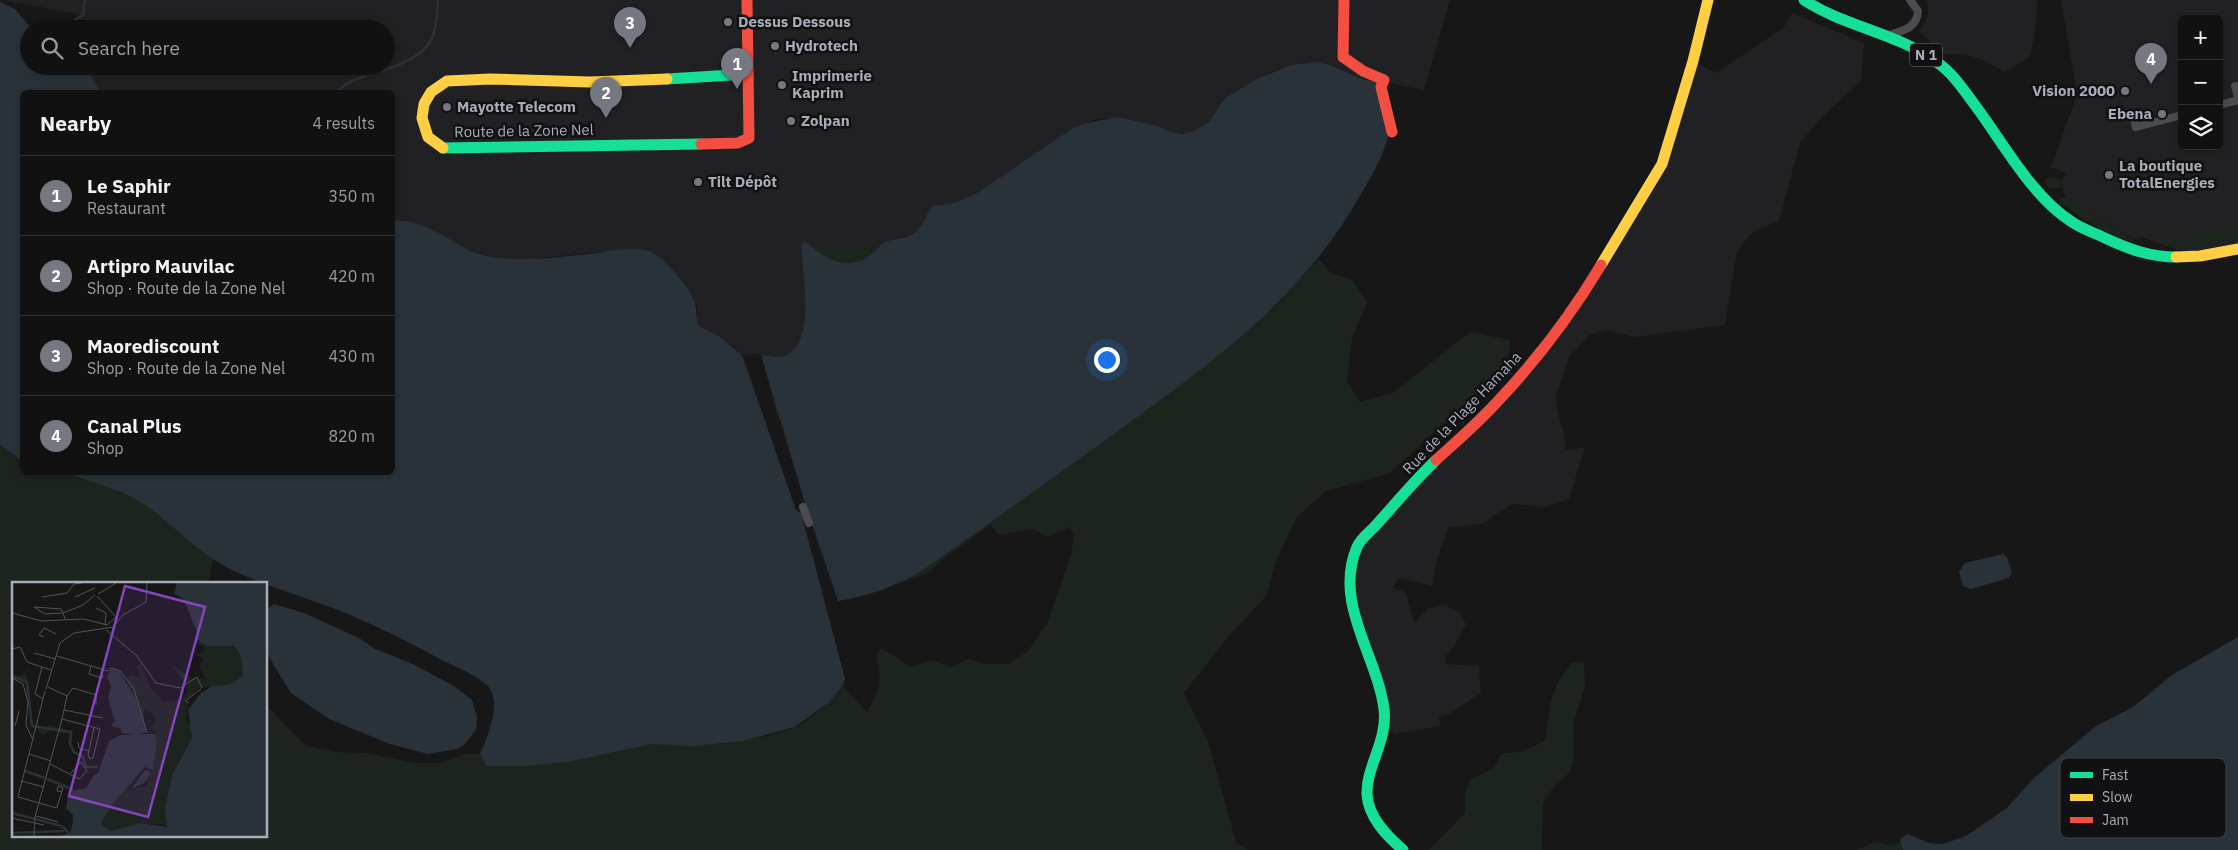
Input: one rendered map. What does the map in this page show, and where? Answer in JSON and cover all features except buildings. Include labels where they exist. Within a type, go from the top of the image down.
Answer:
[{"type":"street","name":"Route de la Zone Nel","points":[[747,0],[749,138],[738,143],[441,148],[431,141],[425,133],[423,110],[425,99],[441,83],[455,80],[502,78],[565,82],[618,81],[748,74]]},
{"type":"street","points":[[1344,0],[1343,57],[1363,71],[1384,80],[1381,87],[1392,132]]},
{"type":"street","name":"Rue de la Plage Hamaha","points":[[1403,850],[1386,836],[1372,813],[1367,794],[1384,726],[1384,710],[1380,690],[1358,627],[1350,594],[1349,578],[1357,546],[1425,472],[1496,404],[1537,358],[1575,308],[1662,164],[1693,61],[1708,0]]},
{"type":"street","name":"N 1","points":[[1804,0],[1819,10],[1849,23],[1918,49],[1940,64],[1961,86],[2013,155],[2082,226],[2131,250],[2146,254],[2175,258],[2200,256],[2238,249]]},
{"type":"street","points":[[1887,36],[1908,29],[1915,22],[1918,12],[1910,0]]},
{"type":"street","points":[[2223,104],[2238,98],[2235,86]]},
{"type":"street","points":[[2132,113],[2136,127],[2178,116]]},
{"type":"street","points":[[803,507],[809,523]]},
{"type":"shaded area","points":[[0,0],[1450,0],[1424,90],[1378,81],[1367,81],[1328,64],[1302,63],[1274,71],[1225,98],[1209,122],[1194,131],[1183,134],[1170,132],[1158,126],[1117,117],[1095,120],[1073,128],[977,193],[955,203],[932,206],[918,229],[910,235],[885,242],[805,304],[805,331],[802,339],[791,352],[776,358],[761,354],[742,355],[735,347],[699,326],[696,319],[697,307],[685,285],[665,262],[651,252],[608,251],[524,260],[489,257],[458,246],[420,225],[395,220],[395,90],[99,90],[91,75],[395,75],[395,20],[79,20],[79,14]]},
{"type":"shaded area","points":[[1927,0],[2037,0],[2036,27],[2030,57],[2005,72],[1983,60],[1964,54],[1943,54],[1919,31],[1928,17]]},
{"type":"shaded area","points":[[2061,0],[2238,0],[2238,243],[2194,251],[2177,250],[2141,237],[2135,240],[2066,198],[2061,182],[2066,173],[2051,167],[2077,95]]},
{"type":"shaded area","points":[[0,2],[15,9],[24,20],[20,20],[20,75],[91,75],[99,90],[20,90],[20,459],[0,445]]},
{"type":"shaded area","points":[[1792,13],[1864,43],[1861,81],[1821,118],[1800,143],[1779,221],[1753,232],[1737,251],[1725,325],[1635,337],[1607,330],[1590,335],[1569,357],[1556,396],[1557,411],[1563,429],[1566,450],[1585,447],[1569,499],[1546,507],[1512,504],[1482,524],[1448,528],[1436,563],[1433,586],[1399,578],[1392,588],[1406,592],[1414,623],[1429,608],[1444,605],[1459,612],[1466,624],[1455,645],[1445,657],[1446,664],[1479,666],[1481,693],[1449,714],[1439,717],[1440,726],[1395,734],[1385,725],[1350,594],[1365,537],[1537,358],[1662,164],[1693,61],[1716,73],[1784,27]]},
{"type":"shaded area","points":[[1318,62],[1333,66],[1362,79],[1378,81],[1269,313],[1319,259],[1331,273],[1352,280],[1367,302],[1352,339],[1347,381],[1360,402],[1393,393],[1470,332],[1510,340],[1508,366],[1488,390],[1437,429],[1390,473],[1326,491],[1296,518],[1276,561],[1267,595],[1228,637],[1184,693],[1208,741],[1236,842],[1248,850],[0,850],[0,328],[20,336],[20,475],[391,475],[720,744],[759,737],[779,733],[803,723],[821,709],[843,686],[867,712],[878,690],[879,672],[876,655],[880,649],[895,656],[910,667],[932,660],[950,667],[969,659],[986,664],[1008,664],[1027,652],[1047,624],[1071,555],[1074,537],[1070,527],[1047,537],[1034,529],[999,535],[990,525],[943,559],[927,574],[900,583],[842,596],[790,443],[776,412],[761,354],[777,357],[785,355],[798,345],[804,348],[810,249],[820,245],[850,249],[911,246],[938,216],[932,206],[955,203],[977,193],[1073,128],[1117,117],[1158,126],[1170,132],[1183,134],[1209,122],[1225,98],[1257,79],[1291,65]]},
{"type":"shaded area","points":[[1318,62],[1333,66],[1362,79],[1378,81],[1389,128],[1384,149],[1361,194],[1313,264],[1257,323],[1194,375],[1076,462],[923,570],[903,581],[871,593],[838,601],[812,524],[805,518],[803,520],[845,679],[843,686],[828,703],[795,727],[742,741],[693,746],[652,744],[567,762],[524,766],[486,766],[480,754],[490,729],[494,701],[488,686],[483,682],[464,670],[362,620],[268,584],[268,582],[262,582],[230,569],[207,555],[136,499],[74,475],[395,475],[395,220],[423,226],[467,249],[491,257],[517,259],[544,258],[630,249],[649,251],[660,258],[673,270],[691,294],[699,326],[720,337],[742,355],[796,510],[801,513],[805,511],[806,507],[761,354],[780,357],[793,350],[801,337],[805,319],[805,299],[801,245],[805,241],[835,261],[851,263],[860,261],[871,255],[883,243],[909,236],[917,230],[932,206],[955,203],[977,193],[1073,128],[1117,117],[1158,126],[1170,132],[1183,134],[1194,131],[1209,122],[1225,98],[1257,79],[1291,65]]},
{"type":"shaded area","points":[[2049,177],[2061,179],[2061,188],[2048,188],[2044,181]]},
{"type":"shaded area","points":[[2068,198],[2135,241],[2117,237],[2095,226],[2065,206],[2059,200]]},
{"type":"shaded area","points":[[2238,223],[2238,241],[2194,249],[2177,249],[2145,238],[2140,232],[2154,237],[2171,234],[2174,240]]},
{"type":"shaded area","points":[[2003,554],[2007,557],[2012,572],[2009,578],[1971,589],[1963,586],[1959,572],[1965,563]]},
{"type":"shaded area","points":[[274,604],[304,613],[359,638],[375,649],[413,664],[454,686],[472,700],[477,717],[476,730],[464,745],[457,749],[428,754],[390,744],[329,719],[291,693],[272,662],[268,655],[268,608]]},
{"type":"shaded area","points":[[2238,637],[2238,850],[1903,850],[1900,842],[1901,838],[1908,834],[1929,843],[1943,844],[1966,836],[2007,808],[2034,778],[2096,726],[2133,707],[2172,675]]},
{"type":"shaded area","points":[[1584,662],[1585,686],[1573,724],[1574,758],[1570,772],[1552,789],[1543,803],[1542,850],[1429,850],[1465,813],[1465,793],[1470,780],[1494,768],[1502,753],[1525,750],[1545,740],[1551,700],[1558,682],[1572,663]]},
{"type":"shaded area","points":[[1875,842],[1893,846],[1900,842],[1903,850],[1857,850]]},
{"type":"waterway","points":[[75,20],[83,15],[85,0]]},
{"type":"waterway","points":[[395,66],[413,58],[430,42],[434,32],[438,0]]},
{"type":"waterway","points":[[339,90],[354,80],[369,75]]},
{"type":"traffic: fast","points":[[1804,0],[1837,17],[1906,44],[1938,63],[1955,79],[2033,186],[2045,200],[2072,222],[2115,243],[2132,249],[2157,256],[2176,257]]},
{"type":"traffic: fast","points":[[667,79],[748,74]]},
{"type":"traffic: fast","points":[[443,148],[701,144]]},
{"type":"traffic: fast","points":[[1403,850],[1379,825],[1368,802],[1368,784],[1383,732],[1384,709],[1380,689],[1353,609],[1350,588],[1351,568],[1357,547],[1361,541],[1436,460]]},
{"type":"traffic: slow","points":[[1601,265],[1662,164],[1693,61],[1708,0]]},
{"type":"traffic: slow","points":[[443,148],[428,137],[422,118],[424,104],[431,92],[447,81],[490,79],[590,82],[667,79]]},
{"type":"traffic: slow","points":[[2176,257],[2200,256],[2238,249]]},
{"type":"traffic: jam","points":[[701,144],[738,143],[749,138],[747,0]]},
{"type":"traffic: jam","points":[[1344,0],[1343,57],[1363,71],[1384,80],[1381,87],[1392,132]]},
{"type":"traffic: jam","points":[[1436,460],[1467,432],[1526,370],[1578,302],[1601,265]]},
{"type":"place","name":"Dessus Dessous","points":[[728,22]]},
{"type":"place","name":"Hydrotech","points":[[775,46]]},
{"type":"place","name":"Maorediscount","points":[[630,48]]},
{"type":"place","name":"Canal Plus","points":[[2151,84]]},
{"type":"place","name":"Imprimerie Kaprim","points":[[782,85]]},
{"type":"place","name":"Le Saphir","points":[[737,89]]},
{"type":"place","name":"Vision 2000","points":[[2125,91]]},
{"type":"place","name":"Mayotte Telecom","points":[[447,107]]},
{"type":"place","name":"Ebena","points":[[2162,114]]},
{"type":"place","name":"Artipro Mauvilac","points":[[606,118]]},
{"type":"place","name":"Zolpan","points":[[791,121]]},
{"type":"place","name":"La boutique TotalEnergies","points":[[2109,175]]},
{"type":"place","name":"Tilt Dépôt","points":[[698,182]]}]
